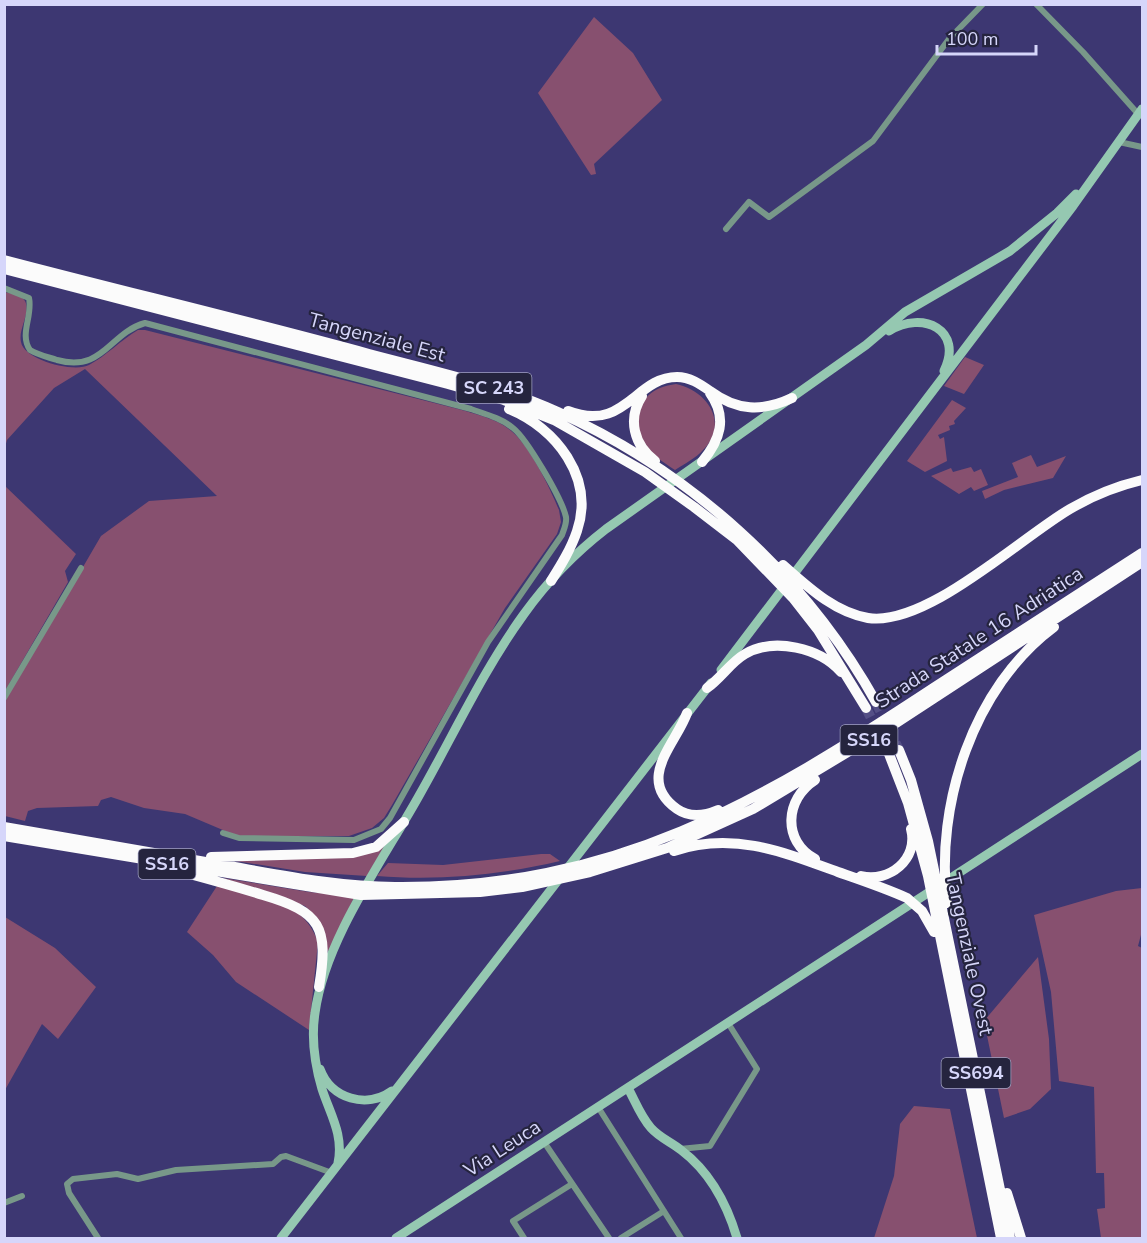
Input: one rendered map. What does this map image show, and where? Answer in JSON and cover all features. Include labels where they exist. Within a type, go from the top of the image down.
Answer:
[{"type":"highway","name":"Tangenziale Est","points":[[4,260],[276,328],[506,391],[559,412],[612,440],[705,504],[746,537],[778,567],[830,628],[871,705]]},
{"type":"highway","name":"Tangenziale Est","points":[[4,269],[448,384],[504,400],[554,420],[645,472],[737,540],[793,598],[871,705]]},
{"type":"highway","points":[[506,391],[517,392],[587,417],[615,411],[662,380],[678,377],[694,381],[733,405],[751,409],[768,407],[792,398]]},
{"type":"highway","points":[[448,384],[460,391],[534,420],[561,446],[571,465],[578,483],[580,504],[578,529],[568,554],[551,581]]},
{"type":"highway","points":[[699,464],[716,444],[721,426],[718,407],[708,390]]},
{"type":"highway","points":[[645,391],[633,416],[639,444],[648,456],[699,495],[705,504]]},
{"type":"highway","points":[[746,537],[759,544],[838,608],[866,618],[898,617],[929,605],[1070,509],[1101,494],[1143,480]]},
{"type":"highway","name":"Strada Statale 16 Adriatica","points":[[4,836],[330,886],[393,891],[458,894],[522,887],[575,875],[657,843],[739,806],[861,735],[1143,553]]},
{"type":"highway","name":"Strada Statale 16 Adriatica","points":[[393,891],[588,868],[667,848],[744,813],[896,723],[1143,562]]},
{"type":"highway","points":[[588,868],[611,871],[681,848],[731,842],[787,853],[899,894],[917,905],[938,911],[935,871],[956,783],[974,734],[996,690],[1040,638],[1110,589],[1131,570]]},
{"type":"highway","points":[[707,688],[751,651],[787,646],[812,652],[831,662],[840,670],[860,705],[871,705]]},
{"type":"highway","points":[[687,713],[682,727],[660,762],[659,772],[662,791],[667,800],[682,812],[692,815],[714,812],[850,738],[861,735]]},
{"type":"highway","name":"Tangenziale Ovest","points":[[896,723],[884,735],[801,791],[790,814],[795,839],[815,859],[867,878],[887,875],[901,865],[910,848],[912,834],[891,769],[893,756],[908,803],[935,871],[938,911],[954,1011],[1001,1239]]},
{"type":"highway","points":[[319,987],[323,963],[322,940],[316,923],[306,911],[288,902],[164,867],[159,858],[353,853],[376,847],[404,822]]},
{"type":"highway","name":"Strada Statale 16 Adriatica","points":[[4,824],[159,858]]},
{"type":"highway","name":"Tangenziale Ovest","points":[[938,911],[959,991],[1010,1239]]},
{"type":"highway","points":[[986,1125],[996,1150],[1021,1239]]},
{"type":"highway","points":[[987,1175],[985,1191],[993,1239]]},
{"type":"main road","points":[[281,1239],[771,605],[1030,263],[1141,112]]},
{"type":"main road","points":[[334,1169],[339,1135],[319,1078],[314,1050],[314,1015],[319,987],[343,929],[499,652],[523,615],[551,581],[587,544],[866,345],[905,312],[1019,245],[1057,213],[1094,175]]},
{"type":"main road","points":[[1019,245],[1026,243],[1034,246],[1030,263]]},
{"type":"main road","points":[[866,345],[902,324],[920,321],[933,325],[943,334],[949,350],[948,364],[934,389]]},
{"type":"main road","name":"Via Leuca","points":[[396,1239],[410,1235],[544,1142],[1143,754]]},
{"type":"main road","points":[[314,1050],[322,1074],[336,1090],[347,1098],[365,1102],[388,1094],[399,1086]]},
{"type":"main road","points":[[628,1088],[649,1125],[658,1136],[680,1149],[715,1187],[730,1213],[736,1239]]},
{"type":"street","points":[[726,229],[749,202],[769,217],[873,141],[950,39],[983,4]]},
{"type":"street","points":[[1036,4],[1141,112]]},
{"type":"street","points":[[1119,142],[1143,147]]},
{"type":"street","points":[[4,288],[29,298],[31,310],[25,333],[30,350],[70,363],[79,364],[93,358],[145,323],[471,409],[497,418],[511,426],[524,440],[562,504],[566,519],[562,535],[488,642],[390,818],[381,829],[354,840],[239,838],[223,833]]},
{"type":"street","points":[[4,698],[81,568]]},
{"type":"street","points":[[680,1149],[710,1146],[757,1069],[728,1023]]},
{"type":"street","points":[[598,1107],[678,1237]]},
{"type":"street","points":[[544,1142],[609,1239]]},
{"type":"street","points":[[98,1239],[69,1193],[67,1184],[73,1179],[117,1174],[138,1179],[176,1170],[273,1164],[286,1156],[334,1169]]},
{"type":"street","points":[[524,1239],[513,1221],[572,1184]]},
{"type":"street","points":[[4,1203],[22,1196]]},
{"type":"street","points":[[621,1239],[664,1211]]},
{"type":"shaded area","points":[[594,17],[633,53],[662,100],[594,164],[596,174],[591,175],[538,93]]},
{"type":"shaded area","points":[[5,292],[19,296],[25,301],[26,311],[21,332],[21,342],[24,348],[50,363],[72,367],[89,365],[138,330],[145,330],[478,415],[504,426],[524,445],[545,479],[559,510],[561,522],[557,534],[505,608],[384,818],[372,828],[349,836],[237,836],[185,814],[144,808],[111,797],[101,800],[98,806],[37,808],[28,811],[25,821],[5,816],[5,701],[101,536],[149,501],[217,496],[85,369],[54,388],[7,440],[5,447]]},
{"type":"shaded area","points":[[965,357],[984,365],[964,394],[944,386]]},
{"type":"shaded area","points":[[676,384],[687,387],[705,401],[711,410],[715,430],[711,440],[700,453],[675,470],[646,448],[639,437],[638,415],[644,401],[654,391]]},
{"type":"shaded area","points":[[952,400],[966,408],[954,421],[955,424],[949,426],[950,430],[938,435],[940,439],[944,437],[947,461],[925,472],[907,461]]},
{"type":"shaded area","points":[[1031,455],[1037,467],[1066,456],[1053,478],[1004,490],[985,499],[982,491],[1018,477],[1012,463]]},
{"type":"shaded area","points":[[971,467],[974,472],[981,469],[988,485],[974,491],[971,487],[959,494],[931,476],[951,468],[953,472]]},
{"type":"shaded area","points":[[5,486],[76,554],[65,571],[68,582],[5,691]]},
{"type":"shaded area","points":[[384,847],[367,876],[305,872],[236,861]]},
{"type":"shaded area","points":[[550,854],[560,861],[469,876],[423,878],[377,876],[388,863],[443,865]]},
{"type":"shaded area","points":[[223,878],[309,892],[355,896],[328,952],[315,916],[305,906]]},
{"type":"shaded area","points":[[217,886],[276,901],[290,907],[311,927],[318,942],[309,1030],[236,982],[213,955],[187,932]]},
{"type":"shaded area","points":[[1142,888],[1142,931],[1138,946],[1142,948],[1142,1238],[1101,1238],[1097,1209],[1105,1208],[1104,1173],[1096,1173],[1094,1087],[1059,1081],[1051,992],[1034,915],[1116,891]]},
{"type":"shaded area","points":[[5,917],[55,948],[96,987],[58,1039],[42,1024],[5,1090]]},
{"type":"shaded area","points":[[1038,957],[1049,1039],[1051,1089],[1030,1109],[1004,1118],[984,1021]]},
{"type":"shaded area","points":[[914,1106],[950,1109],[977,1238],[874,1238],[894,1176],[900,1124]]},
{"type":"tunnel","points":[[876,702],[899,750]]},
{"type":"tunnel","points":[[866,708],[889,754]]}]
